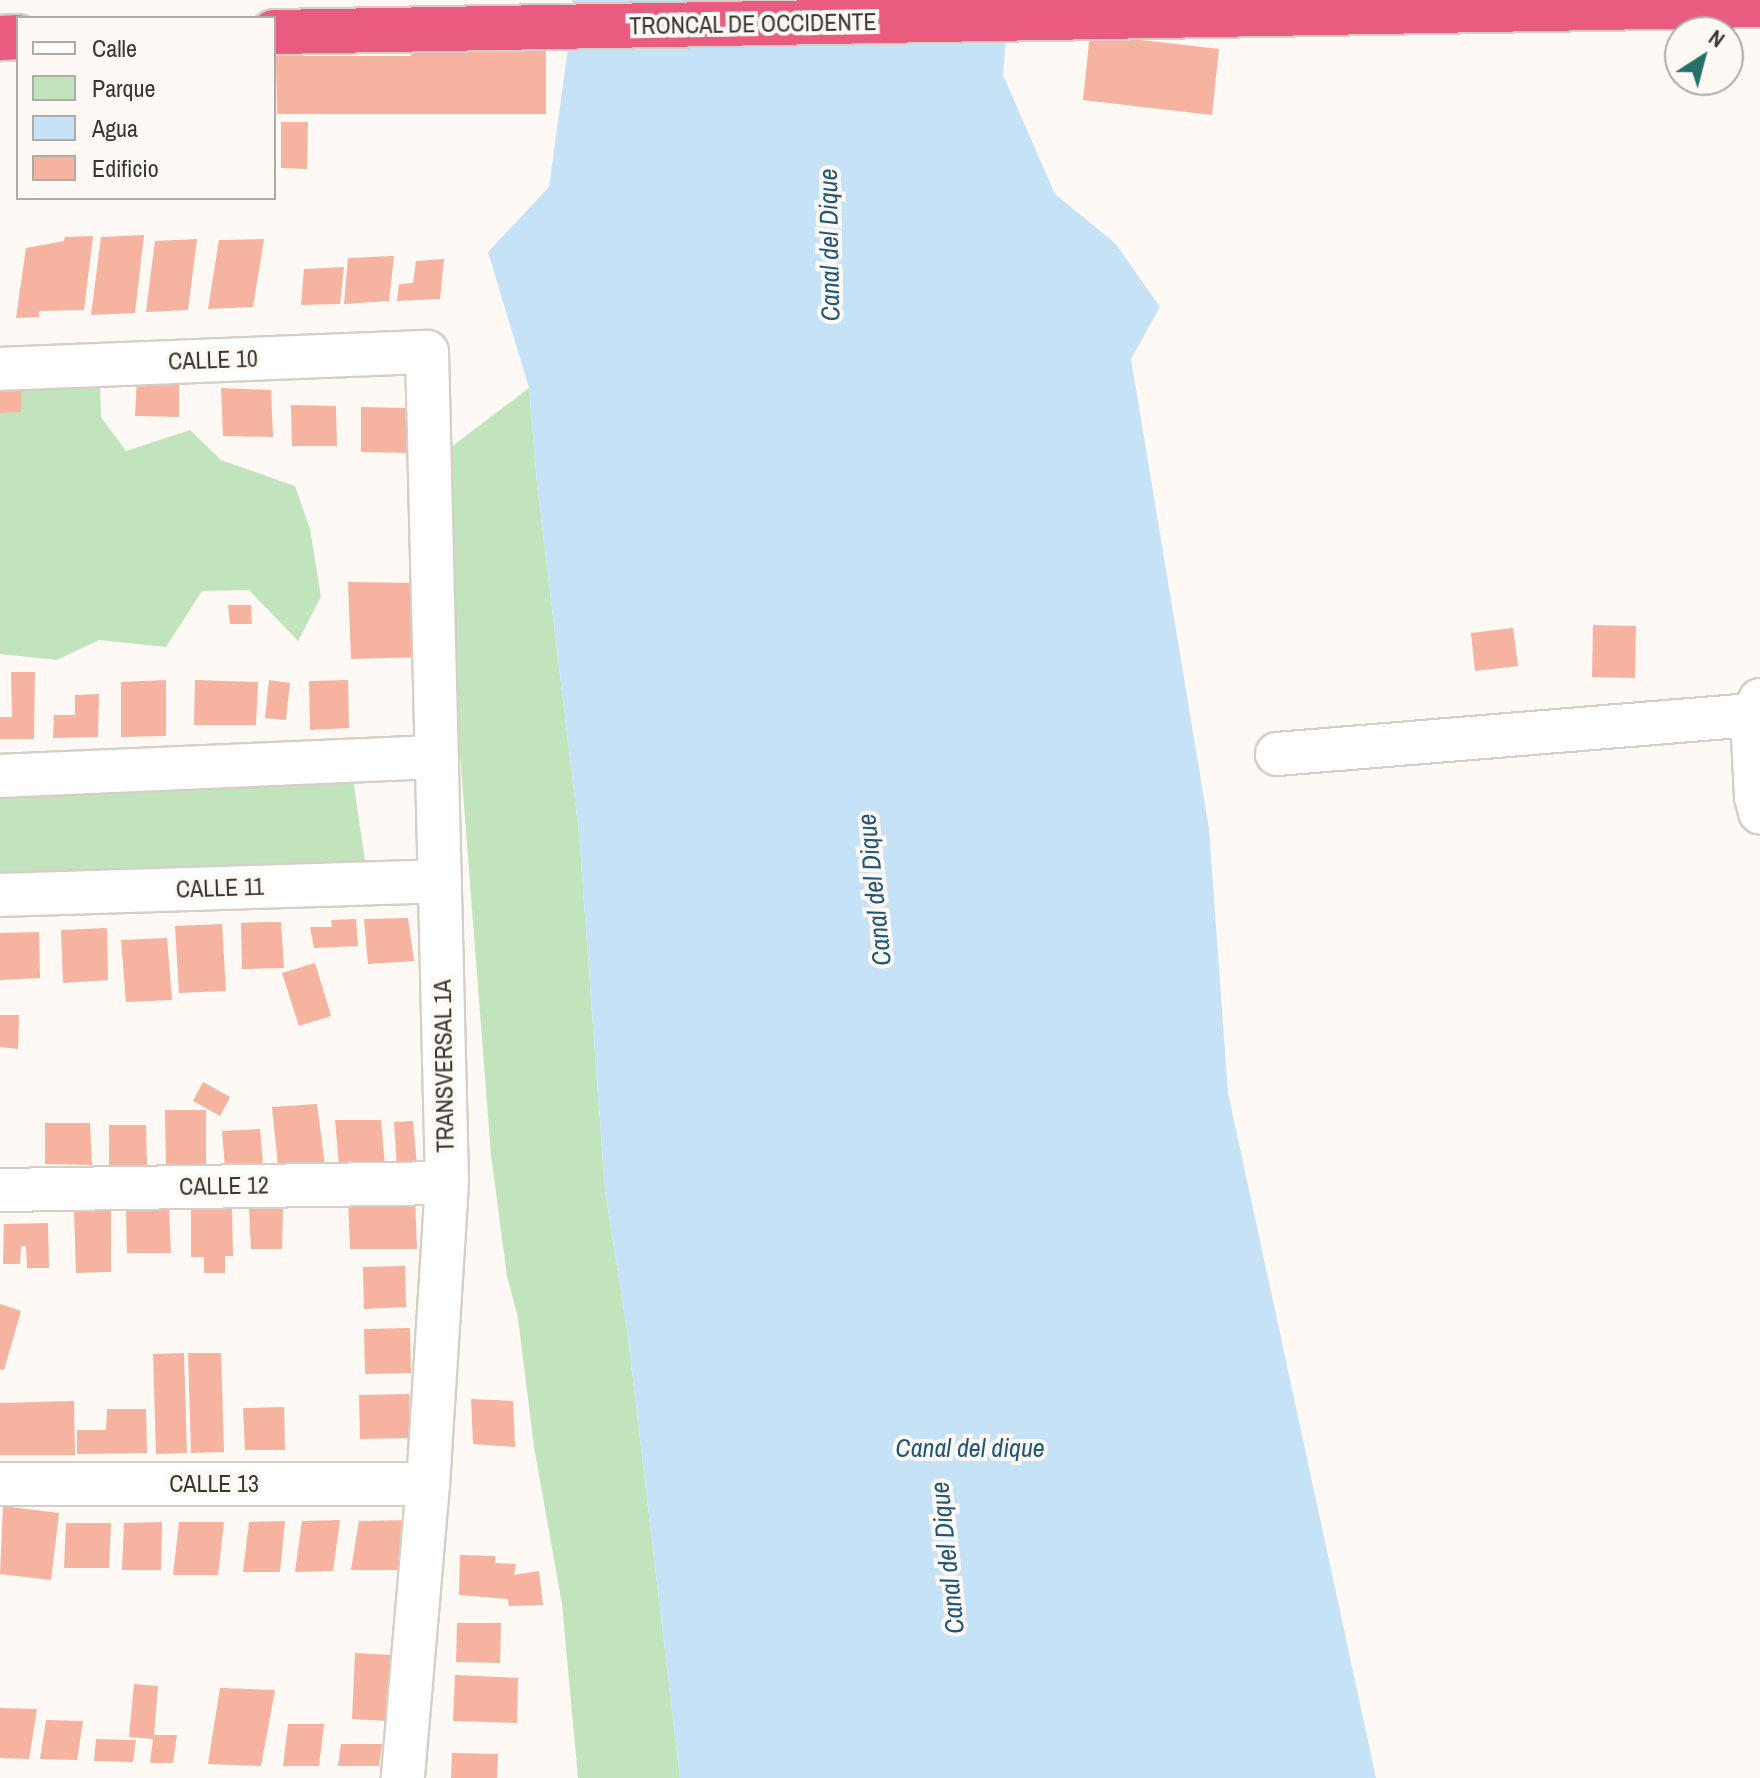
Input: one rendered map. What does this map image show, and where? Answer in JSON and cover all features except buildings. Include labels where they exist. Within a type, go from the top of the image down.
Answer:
[{"type":"highway","name":"TRONCAL DE OCCIDENTE","points":[[276,32],[1760,5]]},
{"type":"street","name":"CALLE 10","points":[[0,369],[427,352]]},
{"type":"street","name":"TRANSVERSAL 1A","points":[[403,1778],[428,1484],[447,1183],[427,352]]},
{"type":"street","points":[[1277,754],[1756,708],[1760,812]]},
{"type":"street","points":[[0,776],[437,757]]},
{"type":"street","name":"CALLE 11","points":[[0,895],[440,881]]},
{"type":"street","name":"CALLE 12","points":[[0,1190],[447,1183]]},
{"type":"street","name":"CALLE 13","points":[[0,1484],[428,1484]]},
{"type":"green space","points":[[43,368],[76,374],[100,387],[101,417],[126,451],[190,430],[221,460],[295,486],[310,529],[321,597],[298,641],[249,590],[202,591],[166,647],[99,640],[57,660],[0,654],[0,407]]},
{"type":"green space","points":[[529,388],[537,483],[579,833],[605,1190],[628,1337],[680,1778],[578,1778],[562,1604],[534,1447],[518,1318],[507,1276],[491,1155],[458,728],[448,510],[451,447]]},
{"type":"green space","points":[[353,779],[366,868],[0,880],[0,790]]},
{"type":"water","name":"Canal del dique","points":[[571,0],[1009,0],[1003,75],[1055,194],[1115,243],[1160,307],[1131,359],[1209,829],[1228,1093],[1376,1778],[680,1778],[628,1337],[605,1190],[579,833],[537,483],[529,388],[488,252],[549,187],[574,4]]},
{"type":"water label","name":"Canal del Dique","points":[[829,245]]},
{"type":"water label","name":"Canal del Dique","points":[[874,890]]},
{"type":"water label","name":"Canal del Dique","points":[[947,1558]]}]
